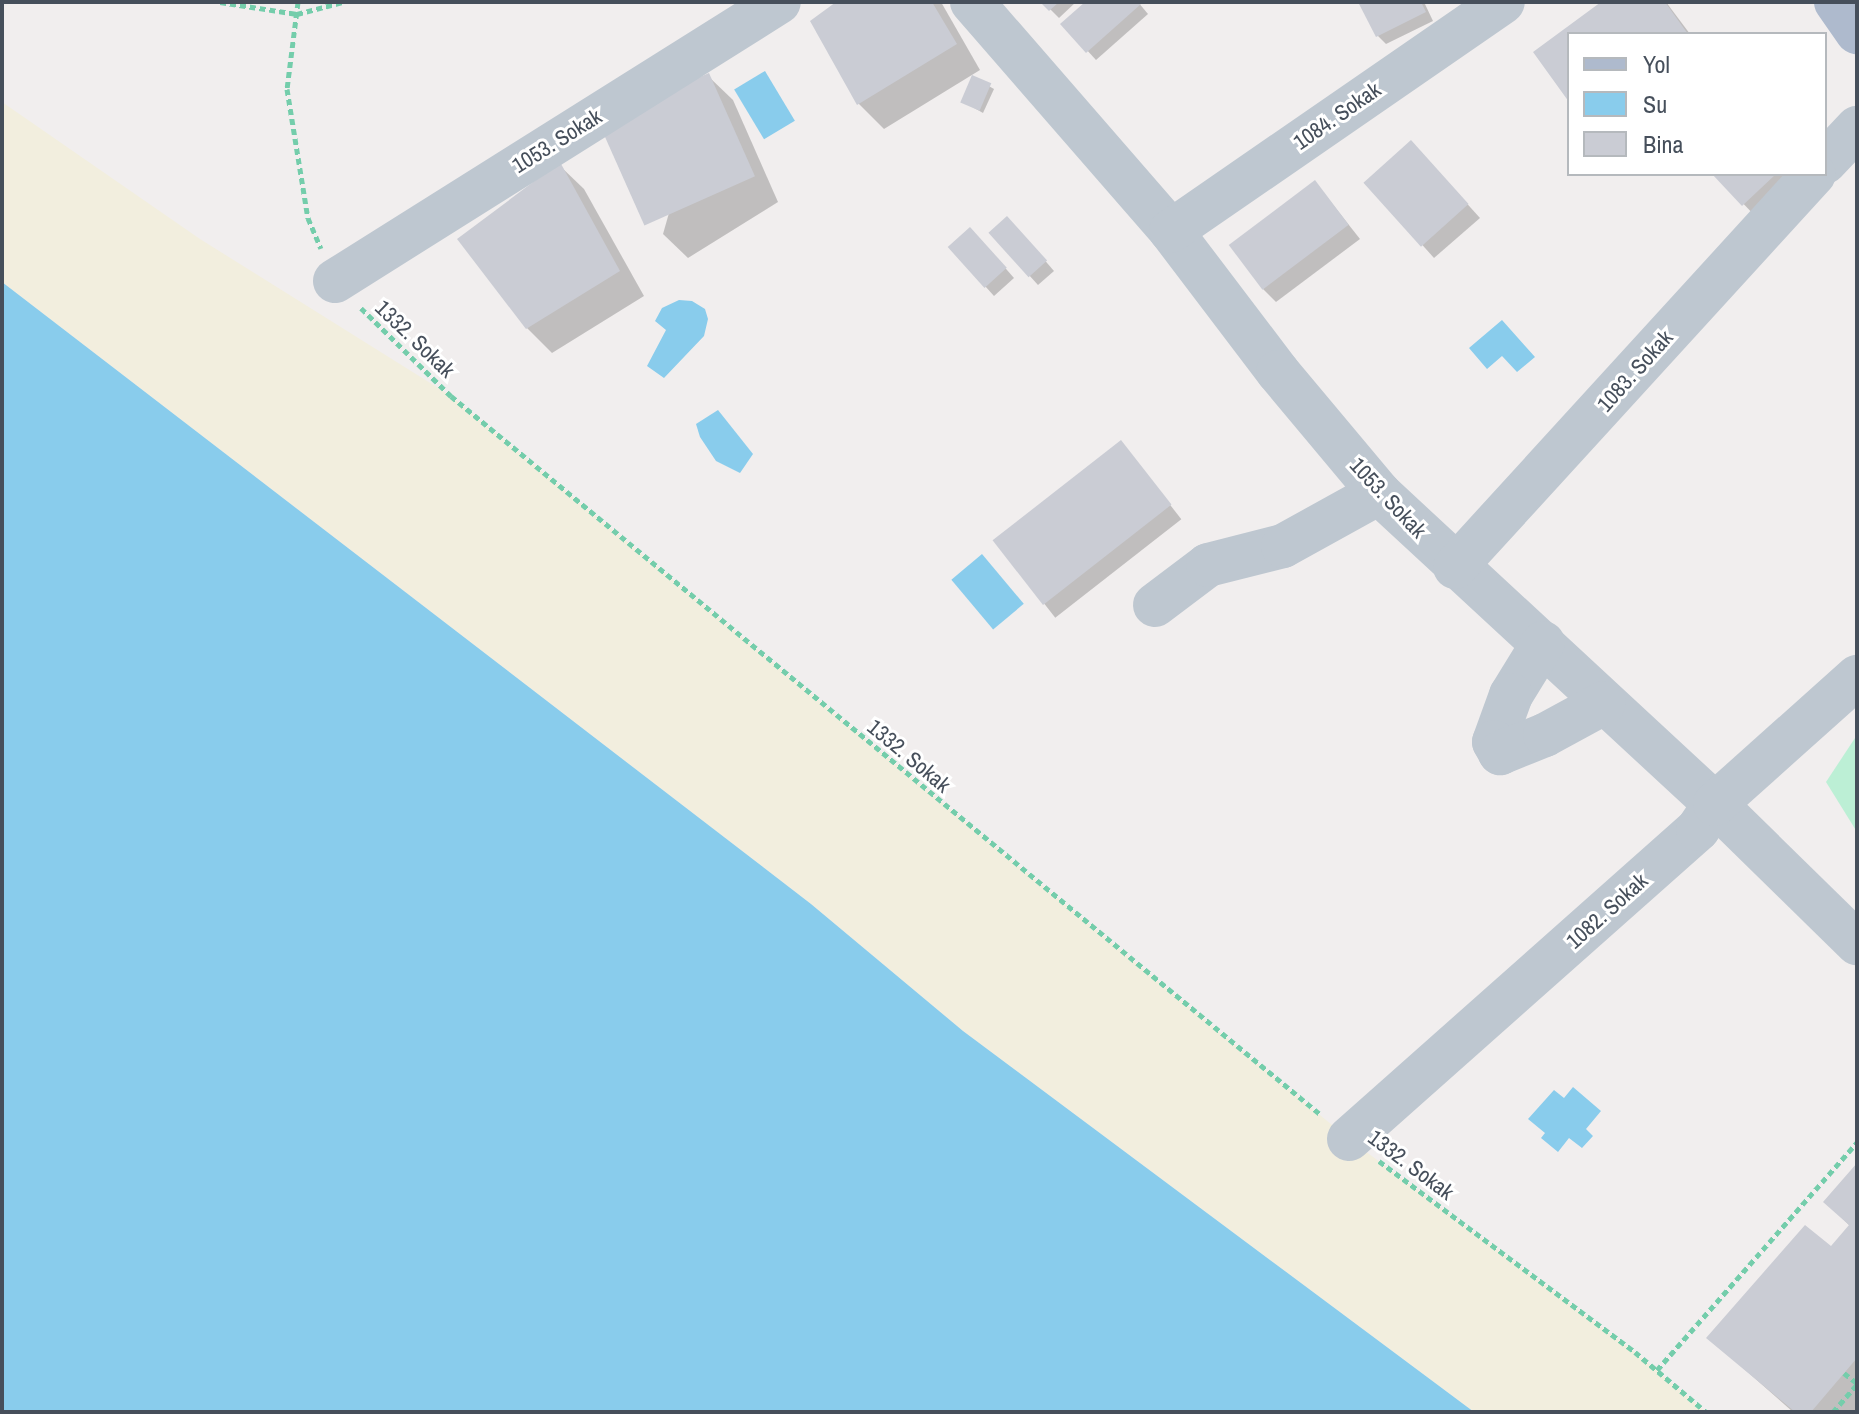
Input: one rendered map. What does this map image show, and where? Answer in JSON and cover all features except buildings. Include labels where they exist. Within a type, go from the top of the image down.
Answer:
[{"type":"main road","points":[[1836,2],[1857,32]]},
{"type":"street","name":"1053. Sokak","points":[[335,281],[779,2]]},
{"type":"street","name":"1053. Sokak","points":[[972,2],[1171,231],[1278,372],[1379,493],[1455,567],[1543,643],[1715,804],[1857,943]]},
{"type":"street","name":"1084. Sokak","points":[[1171,231],[1503,2]]},
{"type":"street","points":[[1827,160],[1857,128]]},
{"type":"street","name":"1083. Sokak","points":[[1455,567],[1812,176]]},
{"type":"street","points":[[1155,605],[1208,565],[1283,546],[1379,493]]},
{"type":"street","points":[[1543,643],[1511,695],[1494,742],[1500,753],[1545,735],[1604,703]]},
{"type":"street","name":"1082. Sokak","points":[[1349,1139],[1698,829],[1715,804],[1857,677]]},
{"type":"path","points":[[220,2],[297,14],[343,2]]},
{"type":"path","name":"1332. Sokak","points":[[298,2],[287,89],[308,218],[335,281],[451,396],[1349,1139],[1657,1370],[1706,1412]]},
{"type":"path","points":[[1657,1370],[1857,1142]]},
{"type":"path","points":[[1833,1412],[1857,1384],[1844,1373]]},
{"type":"green space","points":[[1857,735],[1857,832],[1826,782]]},
{"type":"sand","points":[[2,102],[200,239],[451,396],[1349,1139],[1635,1352],[1706,1412],[1474,1412],[963,1031],[811,904],[2,282]]},
{"type":"water","points":[[765,71],[795,121],[764,139],[734,90]]},
{"type":"water","points":[[2,282],[811,904],[963,1031],[1474,1412],[2,1412]]},
{"type":"water","points":[[679,300],[692,301],[705,309],[708,319],[704,336],[664,378],[647,366],[666,330],[655,321],[662,308]]},
{"type":"water","points":[[1502,320],[1535,357],[1517,372],[1502,356],[1487,369],[1469,348]]},
{"type":"water","points":[[718,410],[753,454],[740,473],[716,461],[700,437],[696,424]]},
{"type":"water","points":[[982,554],[1024,604],[993,630],[951,580]]},
{"type":"water","points":[[1573,1087],[1601,1111],[1586,1129],[1593,1136],[1582,1148],[1569,1138],[1558,1152],[1541,1138],[1545,1133],[1528,1119],[1554,1090],[1564,1098]]}]
